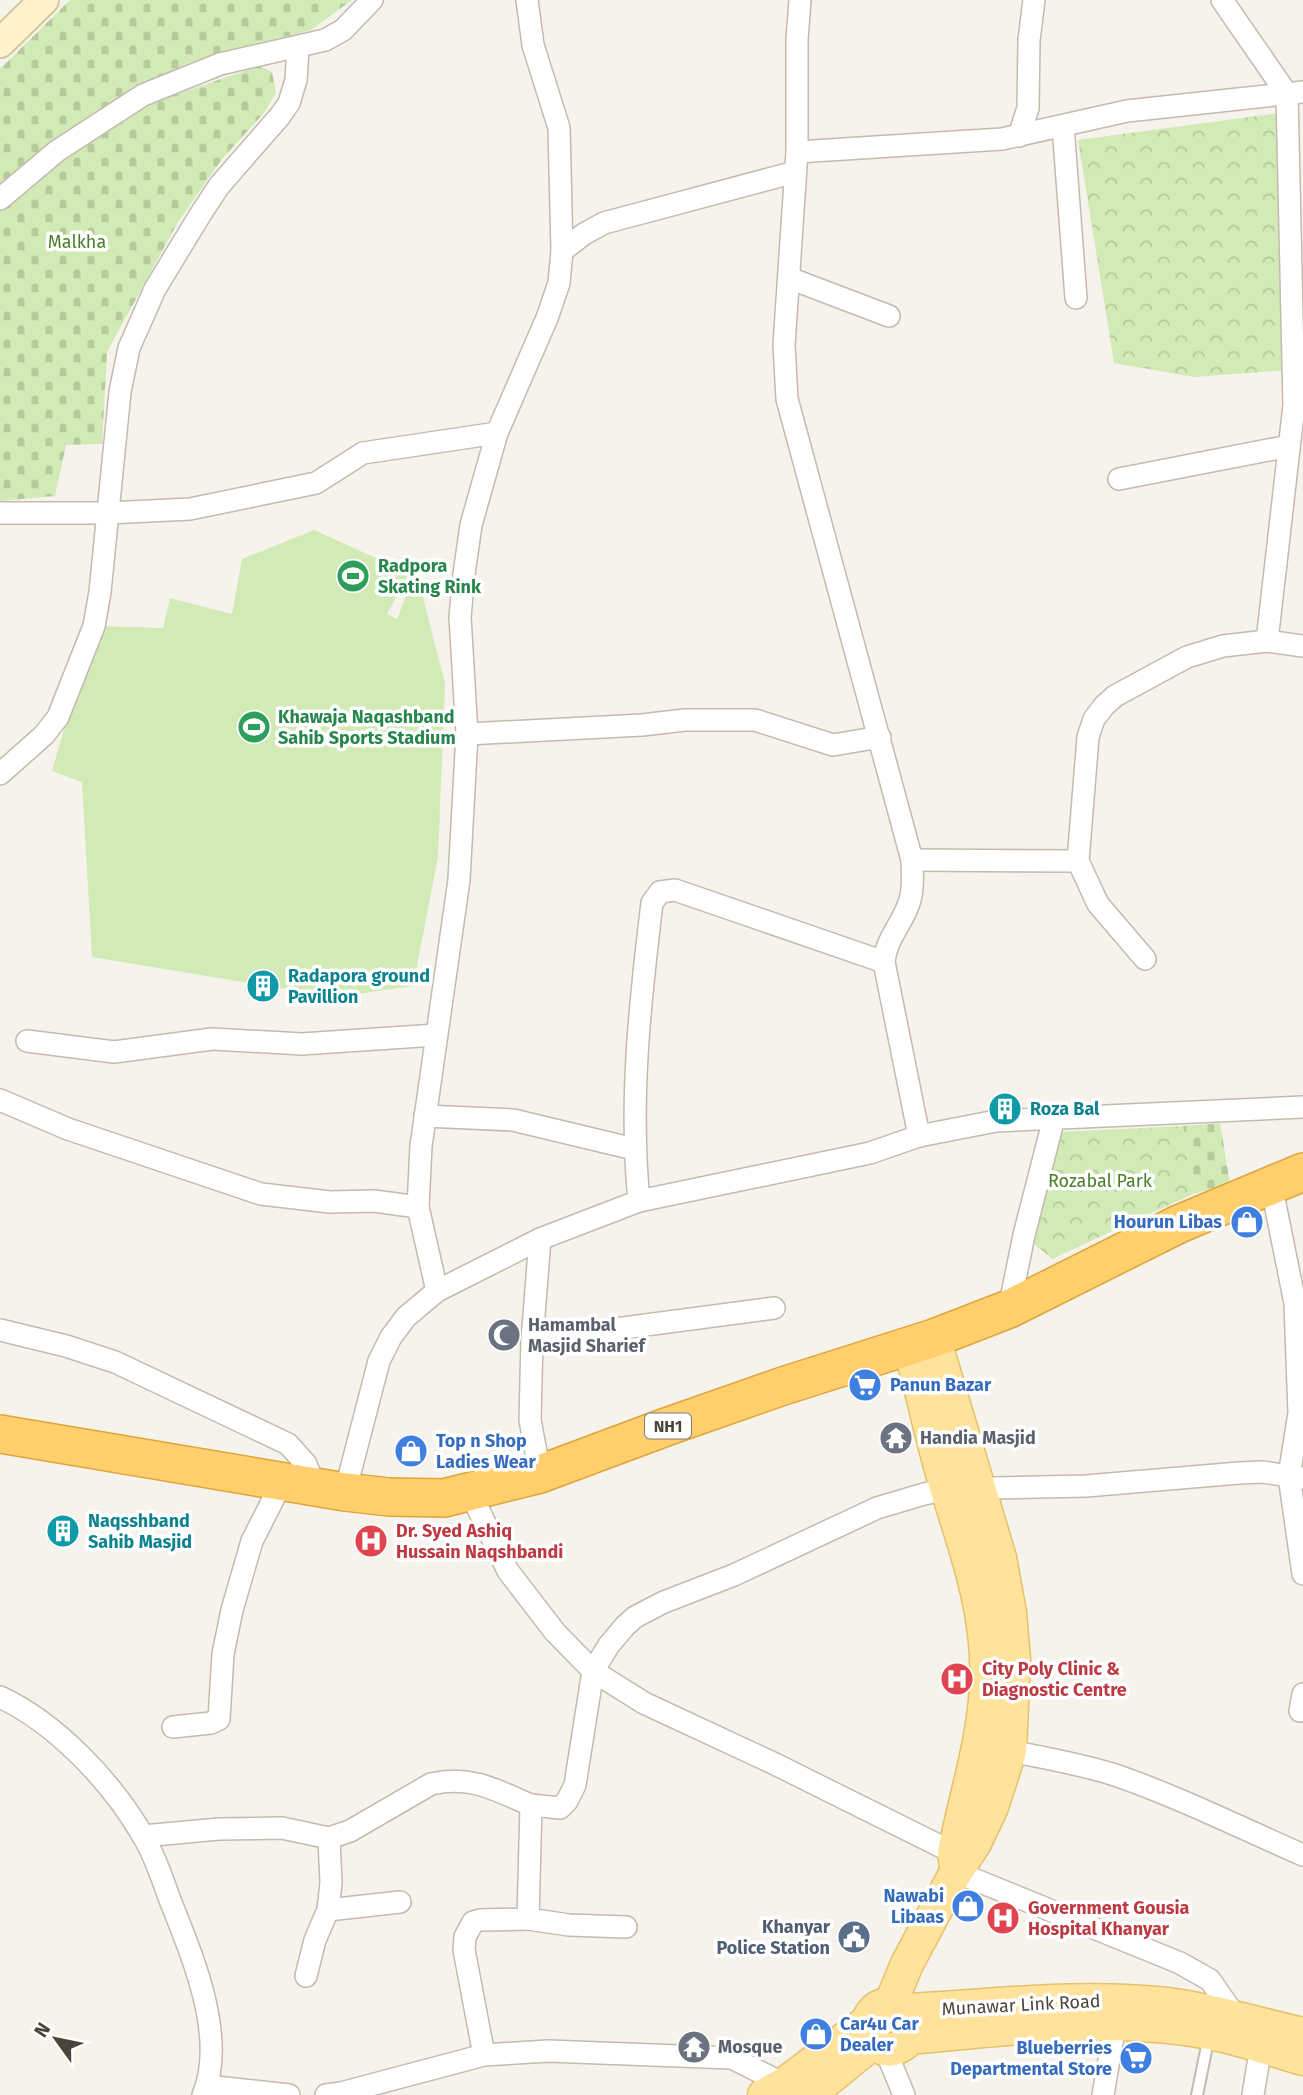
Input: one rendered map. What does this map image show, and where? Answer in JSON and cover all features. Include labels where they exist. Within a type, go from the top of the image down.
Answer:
[{"type":"highway","name":"NH1","points":[[0,1434],[315,1486],[420,1499],[444,1498],[540,1474],[783,1386],[922,1342],[1009,1309],[1179,1224],[1287,1178]]},
{"type":"main road","points":[[922,1342],[978,1488],[1000,1558],[1010,1613],[1014,1658],[1010,1751],[992,1808],[975,1843],[955,1862]]},
{"type":"main road","points":[[786,2091],[888,2028],[907,1964],[955,1862],[979,1753],[987,1685],[982,1614],[969,1559],[947,1489],[922,1342]]},
{"type":"main road","name":"Munawar Link Road","points":[[888,2028],[1050,2000],[1167,2004],[1222,2024],[1261,2046],[1303,2059]]},
{"type":"main road","name":"Munawar Link Road","points":[[888,2028],[1046,2024],[1167,2028],[1222,2024],[1303,2035]]},
{"type":"street","points":[[0,43],[44,0]]},
{"type":"street","points":[[0,199],[57,151],[143,95],[220,64],[326,40],[343,30],[372,0]]},
{"type":"street","points":[[437,1291],[418,1206],[425,1116],[458,880],[467,734],[460,617],[462,595],[471,525],[496,433],[547,318],[559,283],[562,251],[559,128],[533,45],[527,0]]},
{"type":"street","points":[[800,0],[796,162],[784,345],[788,399],[912,860],[911,899],[888,942],[884,962],[919,1136]]},
{"type":"street","points":[[1018,136],[1028,108],[1029,40],[1034,0]]},
{"type":"street","points":[[1222,0],[1295,93],[1294,405],[1267,642]]},
{"type":"street","points":[[0,774],[44,735],[64,705],[94,626],[100,592],[120,392],[129,348],[155,289],[200,215],[219,186],[289,103],[296,80],[298,48]]},
{"type":"street","points":[[562,251],[584,234],[615,219],[796,162],[1018,136],[1127,111],[1295,93]]},
{"type":"street","points":[[1063,126],[1076,298]]},
{"type":"street","points":[[789,278],[889,316]]},
{"type":"street","points":[[0,513],[108,513],[190,509],[316,483],[363,453],[496,433]]},
{"type":"street","points":[[1119,479],[1289,446]]},
{"type":"street","points":[[1145,959],[1098,904],[1078,861],[1088,737],[1094,719],[1115,696],[1187,657],[1223,646],[1267,642],[1303,646]]},
{"type":"street","points":[[467,734],[642,725],[685,720],[755,720],[833,745],[880,737]]},
{"type":"street","points":[[912,860],[1078,861]]},
{"type":"street","points":[[639,1200],[634,1149],[639,1013],[652,903],[660,892],[675,890],[884,962]]},
{"type":"street","points":[[27,1041],[114,1052],[212,1038],[302,1044],[436,1035]]},
{"type":"street","points":[[0,1100],[68,1129],[261,1194],[330,1202],[374,1201],[418,1206]]},
{"type":"street","points":[[173,1727],[211,1723],[219,1719],[223,1654],[232,1610],[252,1541],[315,1486],[391,1337],[406,1317],[437,1291],[540,1239],[639,1200],[870,1153],[919,1136],[996,1121],[1303,1107]]},
{"type":"street","points":[[425,1116],[513,1120],[634,1149]]},
{"type":"street","points":[[1009,1309],[1024,1235],[1054,1118]]},
{"type":"street","points":[[1287,1178],[1291,1278],[1300,1332],[1296,1477],[1303,1574]]},
{"type":"street","points":[[540,1239],[532,1340],[530,1420],[540,1474]]},
{"type":"street","points":[[532,1340],[774,1308]]},
{"type":"street","points":[[0,1330],[66,1346],[115,1362],[288,1444],[306,1464],[315,1486]]},
{"type":"street","points":[[143,1836],[219,1829],[282,1828],[329,1838],[350,1831],[431,1784],[444,1781],[465,1780],[531,1805],[560,1808],[575,1785],[593,1671],[609,1646],[635,1617],[664,1602],[734,1575],[877,1508],[947,1489],[1086,1486],[1263,1472],[1296,1477]]},
{"type":"street","points":[[470,1492],[508,1571],[555,1632],[593,1671],[644,1703],[775,1764],[955,1862],[1180,1963],[1210,1980],[1222,2024]]},
{"type":"street","points":[[0,1697],[19,1705],[81,1756],[117,1798],[143,1836],[199,1978],[209,2032],[210,2060],[205,2090],[289,2095]]},
{"type":"street","points":[[1010,1751],[1115,1775],[1303,1855]]},
{"type":"street","points":[[528,1919],[531,1805]]},
{"type":"street","points":[[306,1976],[315,1940],[328,1910],[331,1883],[329,1838]]},
{"type":"street","points":[[328,1910],[400,1902]]},
{"type":"street","points":[[484,2055],[464,1950],[464,1937],[473,1922],[528,1919],[569,1925],[626,1927]]},
{"type":"street","points":[[1102,2095],[1115,2025]]},
{"type":"street","points":[[888,2028],[904,2095]]},
{"type":"street","points":[[1253,2095],[1261,2046]]},
{"type":"street","points":[[326,2095],[484,2055],[548,2051],[732,2058],[786,2091]]},
{"type":"lane","points":[[1197,2095],[1222,2024]]},
{"type":"green space","points":[[70,0],[352,0],[311,30],[188,63],[66,133],[0,191],[0,69]]},
{"type":"green space","name":"Malkha","points":[[259,66],[272,72],[276,93],[264,113],[222,159],[178,222],[107,352],[102,444],[66,445],[55,496],[0,501],[0,207],[52,162],[146,105]]},
{"type":"green space","points":[[1286,112],[1303,335],[1303,369],[1194,377],[1114,363],[1078,140]]},
{"type":"green space","name":"Khawaja Naqashband Sahib Sports Stadium","points":[[314,530],[409,573],[387,614],[397,619],[416,571],[445,683],[438,857],[413,986],[336,997],[92,957],[82,782],[52,771],[94,626],[163,628],[170,598],[232,614],[242,559]]},
{"type":"green space","points":[[1220,1123],[1230,1184],[1193,1194],[1183,1126]]},
{"type":"green space","name":"Rozabal Park","points":[[1183,1126],[1193,1194],[1052,1259],[1033,1243],[1058,1132]]},
{"type":"place","name":"Radpora Skating Rink","points":[[353,576]]},
{"type":"place","name":"Khawaja Naqashband Sahib Sports Stadium","points":[[254,727]]},
{"type":"place","name":"Radapora ground Pavillion","points":[[263,986]]},
{"type":"place","name":"Roza Bal","points":[[1005,1109]]},
{"type":"place","name":"Hourun Libas","points":[[1247,1222]]},
{"type":"place","name":"Hamambal Masjid Sharief","points":[[504,1335]]},
{"type":"place","name":"Panun Bazar","points":[[865,1385]]},
{"type":"place","name":"Handia Masjid","points":[[896,1438]]},
{"type":"place","name":"Top n Shop Ladies Wear","points":[[411,1451]]},
{"type":"place","name":"Naqsshband Sahib Masjid","points":[[63,1531]]},
{"type":"place","name":"Dr. Syed Ashiq Hussain Naqshbandi","points":[[371,1541]]},
{"type":"place","name":"City Poly Clinic & Diagnostic Centre","points":[[957,1679]]},
{"type":"place","name":"Nawabi Libaas","points":[[968,1906]]},
{"type":"place","name":"Government Gousia Hospital Khanyar","points":[[1003,1918]]},
{"type":"place","name":"Khanyar Police Station","points":[[854,1937]]},
{"type":"place","name":"Car4u Car Dealer","points":[[816,2034]]},
{"type":"place","name":"Mosque","points":[[694,2047]]},
{"type":"place","name":"Blueberries Departmental Store","points":[[1136,2058]]}]
